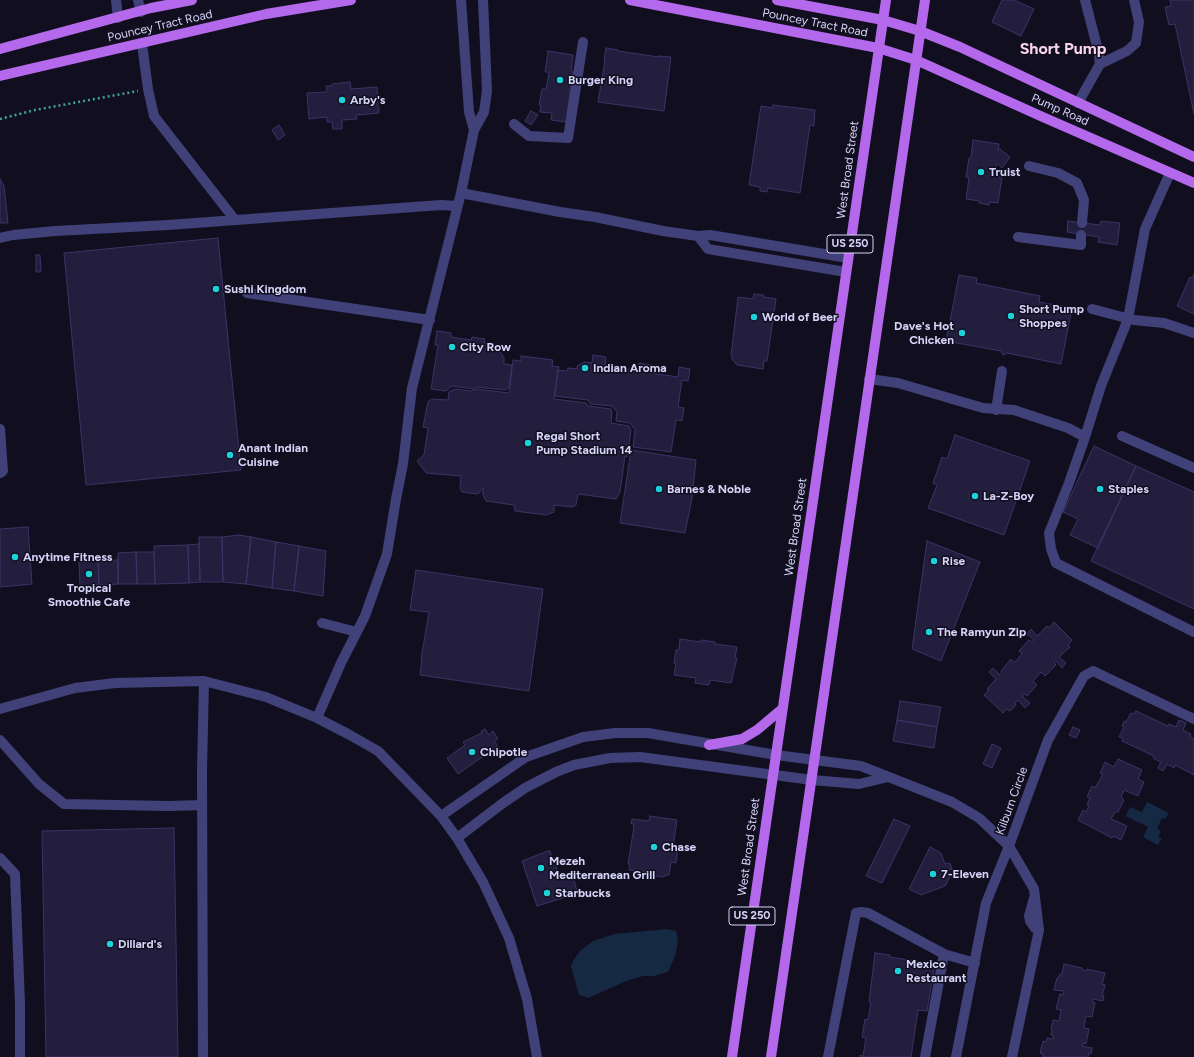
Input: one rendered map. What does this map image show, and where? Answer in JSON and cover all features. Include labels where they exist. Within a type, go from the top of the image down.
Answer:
[{"type":"main road","name":"Pouncey Tract Road","points":[[0,49],[192,0]]},
{"type":"main road","name":"Pouncey Tract Road","points":[[0,76],[266,14],[351,0]]},
{"type":"main road","name":"Pouncey Tract Road","points":[[630,0],[878,48],[916,60]]},
{"type":"main road","name":"Pouncey Tract Road","points":[[777,0],[883,20],[920,31]]},
{"type":"main road","name":"West Broad Street","points":[[732,1057],[886,0]]},
{"type":"main road","name":"US 250","points":[[771,1057],[924,0]]},
{"type":"main road","name":"Pump Road","points":[[920,31],[960,47],[1194,157]]},
{"type":"main road","name":"Pump Road","points":[[916,60],[1194,183]]},
{"type":"main road","points":[[709,745],[742,739],[757,730],[782,709]]},
{"type":"street","points":[[116,0],[118,18]]},
{"type":"street","points":[[138,0],[141,12]]},
{"type":"street","points":[[461,0],[469,112],[474,130]]},
{"type":"street","points":[[317,718],[341,663],[365,616],[387,554],[403,464],[412,388],[430,320],[474,130],[484,112],[487,92],[483,0]]},
{"type":"street","points":[[1085,0],[1099,54],[1100,64]]},
{"type":"street","points":[[1078,103],[1100,64],[1127,51],[1136,43],[1139,22],[1134,0]]},
{"type":"street","points":[[514,124],[529,136],[568,138],[583,42]]},
{"type":"street","points":[[142,44],[148,89],[154,116],[235,220]]},
{"type":"street","points":[[1029,166],[1058,173],[1077,182],[1084,200],[1082,222]]},
{"type":"street","points":[[1170,173],[1145,229],[1128,318],[1101,386],[1069,483],[1049,533],[1051,549],[1056,563],[1194,632]]},
{"type":"street","points":[[460,193],[698,236],[710,235],[848,258]]},
{"type":"street","points":[[0,238],[13,235],[48,232],[441,205],[457,206]]},
{"type":"street","points":[[698,236],[708,249],[846,272]]},
{"type":"street","points":[[1018,237],[1081,240]]},
{"type":"street","points":[[247,293],[430,320]]},
{"type":"street","points":[[1092,309],[1128,318],[1164,323],[1194,333]]},
{"type":"street","points":[[996,410],[1002,371]]},
{"type":"street","points":[[869,379],[898,383],[972,406],[996,410],[1014,410],[1068,428],[1085,437]]},
{"type":"street","points":[[0,429],[3,471],[0,473]]},
{"type":"street","points":[[1122,436],[1194,468]]},
{"type":"street","points":[[322,623],[357,632]]},
{"type":"street","name":"Kilburn Circle","points":[[1012,1057],[1039,930],[1035,928],[1030,921],[1029,916],[1035,896],[1034,889],[1009,846],[1048,740],[1084,676],[1093,671],[1194,719]]},
{"type":"street","points":[[203,1057],[202,805],[204,681]]},
{"type":"street","points":[[0,709],[75,688],[116,683],[204,681],[266,697],[317,718],[378,751],[441,816],[457,838],[483,882],[509,938],[527,999],[537,1057]]},
{"type":"street","points":[[441,816],[526,757],[582,737],[615,733],[648,734],[709,745],[861,766],[952,802],[979,818],[1009,846],[986,903],[956,1057]]},
{"type":"street","points":[[0,740],[39,784],[64,804],[169,806],[202,805]]},
{"type":"street","points":[[457,838],[525,788],[556,772],[574,765],[594,760],[640,757],[812,780],[859,784],[888,777]]},
{"type":"street","points":[[0,858],[15,874],[20,1004],[20,1057]]},
{"type":"street","points":[[828,1057],[856,913],[868,912],[944,954],[975,963]]},
{"type":"street","points":[[925,1057],[944,954]]},
{"type":"path","points":[[0,119],[35,110],[148,89]]},
{"type":"water","points":[[1147,802],[1169,813],[1165,819],[1162,818],[1157,829],[1161,831],[1158,837],[1162,838],[1158,845],[1143,837],[1148,827],[1126,816],[1130,807],[1142,812]]},
{"type":"water","points":[[667,929],[676,931],[678,941],[675,956],[668,972],[654,976],[643,976],[626,981],[588,998],[579,995],[571,966],[580,951],[593,941],[615,934]]},
{"type":"building","points":[[1002,0],[1014,0],[1034,9],[1021,36],[992,22]]},
{"type":"building","points":[[1170,0],[1194,0],[1194,114],[1175,24],[1169,25],[1165,7],[1171,6]]},
{"type":"building","points":[[606,48],[659,57],[671,57],[664,111],[598,102]]},
{"type":"building","name":"Burger King","points":[[548,51],[573,55],[571,71],[573,72],[566,122],[551,120],[552,113],[540,112],[541,105],[539,105],[542,89],[546,89],[549,72],[545,72]]},
{"type":"building","name":"Arby's","points":[[350,82],[351,89],[377,87],[379,113],[356,115],[357,119],[342,120],[342,129],[333,129],[332,122],[327,122],[327,117],[309,119],[307,93],[327,92],[326,86]]},
{"type":"building","points":[[773,105],[815,110],[814,126],[810,125],[800,193],[768,188],[767,192],[760,191],[760,187],[749,185],[761,106],[773,108]]},
{"type":"building","points":[[531,111],[538,115],[531,125],[525,121]]},
{"type":"building","points":[[279,125],[285,135],[278,140],[272,130]]},
{"type":"building","name":"Truist","points":[[973,140],[999,144],[998,150],[1000,149],[1010,157],[1002,168],[997,163],[995,176],[1002,177],[998,203],[989,202],[989,205],[979,203],[980,201],[966,199],[969,178],[966,177],[969,158],[971,158]]},
{"type":"building","points":[[0,179],[4,186],[8,223],[0,223]]},
{"type":"building","points":[[1068,221],[1100,225],[1101,221],[1120,223],[1117,245],[1098,242],[1099,237],[1067,232]]},
{"type":"building","points":[[218,238],[241,470],[86,485],[64,253]]},
{"type":"building","points":[[36,255],[40,255],[41,272],[36,272]]},
{"type":"building","points":[[1194,274],[1194,314],[1177,306],[1190,277],[1193,278]]},
{"type":"building","name":"Short Pump Shoppes","points":[[959,275],[977,278],[976,283],[1040,296],[1039,302],[1072,308],[1061,364],[1007,353],[1003,355],[1001,351],[946,341]]},
{"type":"building","name":"World of Beer","points":[[754,294],[764,295],[764,297],[776,299],[767,361],[764,361],[763,369],[737,365],[731,356],[738,297],[753,299]]},
{"type":"building","points":[[437,331],[451,333],[451,337],[471,340],[472,337],[485,339],[484,343],[495,344],[504,358],[504,364],[512,365],[509,387],[506,390],[476,387],[474,389],[452,386],[446,391],[431,389],[438,345],[435,345]]},
{"type":"building","points":[[593,355],[606,357],[605,366],[638,371],[639,363],[652,365],[651,373],[678,377],[679,367],[690,369],[688,381],[682,380],[678,407],[684,408],[682,421],[676,420],[671,452],[633,447],[635,430],[630,423],[616,421],[617,412],[612,406],[590,404],[588,400],[555,396],[558,370],[567,371],[568,368],[577,369],[577,366],[584,362],[592,363]]},
{"type":"building","name":"Regal Short Pump Stadium 14","points":[[521,356],[553,360],[552,366],[559,367],[554,399],[586,403],[588,406],[611,409],[611,423],[629,426],[631,430],[627,457],[625,456],[620,492],[616,499],[578,494],[576,505],[572,507],[554,505],[554,512],[546,515],[515,511],[514,505],[486,501],[483,495],[483,488],[478,494],[462,492],[460,487],[461,476],[426,473],[417,461],[424,455],[428,428],[423,427],[428,402],[432,399],[448,400],[449,392],[455,389],[471,391],[476,389],[509,393],[513,360],[521,361]]},
{"type":"building","name":"La-Z-Boy","points":[[955,435],[1030,461],[1004,535],[928,508],[937,485],[933,483],[942,457],[947,459]]},
{"type":"building","name":"Staples","points":[[1094,446],[1136,466],[1098,548],[1070,535],[1078,519],[1063,512]]},
{"type":"building","name":"Barnes & Noble","points":[[631,450],[696,460],[692,498],[685,533],[620,523]]},
{"type":"building","points":[[1136,466],[1194,492],[1194,609],[1091,561]]},
{"type":"building","name":"Anytime Fitness","points":[[28,527],[32,584],[0,587],[0,529]]},
{"type":"building","points":[[239,535],[251,537],[246,584],[223,582],[222,537]]},
{"type":"building","points":[[199,537],[222,537],[223,582],[200,582]]},
{"type":"building","points":[[251,537],[276,542],[272,588],[246,584]]},
{"type":"building","points":[[927,541],[980,562],[941,661],[912,649]]},
{"type":"building","points":[[276,542],[299,546],[294,591],[272,588]]},
{"type":"building","points":[[199,544],[200,582],[189,583],[188,545]]},
{"type":"building","points":[[188,545],[189,583],[155,584],[154,546]]},
{"type":"building","points":[[299,546],[326,551],[323,596],[294,591]]},
{"type":"building","points":[[136,552],[137,584],[118,584],[118,553]]},
{"type":"building","points":[[136,552],[154,552],[155,584],[137,584]]},
{"type":"building","points":[[118,560],[118,584],[99,585],[98,561]]},
{"type":"building","name":"Tropical Smoothie Cafe","points":[[98,561],[99,585],[80,586],[79,562]]},
{"type":"building","points":[[416,570],[543,589],[529,691],[420,675],[421,659],[429,612],[410,610]]},
{"type":"building","points":[[1054,622],[1072,640],[1068,645],[1070,647],[1059,657],[1066,663],[1062,668],[1056,661],[1054,663],[1056,665],[1045,676],[1041,672],[1033,681],[1037,685],[1027,696],[1025,694],[1022,696],[1030,703],[1025,708],[1018,700],[1015,703],[1016,705],[1010,711],[1007,709],[1003,713],[984,695],[996,679],[989,672],[993,668],[1000,675],[1002,673],[1001,671],[1011,659],[1014,663],[1022,654],[1019,651],[1029,640],[1032,642],[1034,640],[1027,634],[1031,629],[1037,636],[1047,626],[1049,628]]},
{"type":"building","points":[[680,639],[701,642],[701,640],[715,642],[715,644],[737,647],[735,658],[737,658],[731,683],[710,680],[709,685],[695,683],[696,678],[674,675],[676,650],[679,650]]},
{"type":"building","points":[[900,701],[941,707],[937,727],[897,720]]},
{"type":"building","points":[[1136,711],[1168,726],[1169,724],[1176,727],[1179,720],[1186,723],[1183,730],[1191,734],[1190,736],[1194,739],[1194,775],[1175,765],[1174,768],[1167,764],[1163,771],[1158,768],[1161,762],[1153,758],[1154,756],[1122,741],[1123,738],[1119,737],[1124,727],[1122,726],[1124,721],[1126,722],[1131,713],[1134,714]]},
{"type":"building","points":[[897,720],[937,727],[934,748],[893,741]]},
{"type":"building","points":[[1073,727],[1080,730],[1076,738],[1069,735]]},
{"type":"building","name":"Chipotle","points":[[485,729],[489,735],[493,731],[498,739],[494,741],[498,746],[458,774],[447,758],[465,745],[463,742],[482,733],[481,731]]},
{"type":"building","points":[[992,744],[1001,748],[992,768],[983,764]]},
{"type":"building","points":[[1118,759],[1142,770],[1138,779],[1144,782],[1138,796],[1124,790],[1121,797],[1124,800],[1118,812],[1115,812],[1111,819],[1127,826],[1121,840],[1113,836],[1112,838],[1078,820],[1083,810],[1086,812],[1089,806],[1087,805],[1090,798],[1087,797],[1092,786],[1095,788],[1103,774],[1100,773],[1105,762],[1114,767]]},
{"type":"building","name":"Chase","points":[[650,816],[677,820],[673,847],[678,847],[676,863],[671,862],[669,875],[665,875],[664,877],[646,875],[646,872],[629,870],[630,865],[628,864],[634,824],[631,824],[632,819],[649,821]]},
{"type":"building","points":[[894,819],[910,826],[882,883],[866,876]]},
{"type":"building","name":"Dillard's","points":[[174,828],[178,1057],[46,1057],[42,831]]},
{"type":"building","name":"7-Eleven","points":[[930,847],[941,853],[945,864],[950,863],[952,869],[947,870],[950,877],[945,886],[921,895],[909,889]]},
{"type":"building","points":[[550,851],[552,858],[553,857],[560,879],[573,875],[577,892],[537,906],[522,861]]},
{"type":"building","points":[[875,953],[890,955],[890,957],[935,964],[927,1011],[918,1010],[911,1057],[860,1057],[860,1055],[863,1056],[866,1038],[862,1037],[865,1019],[868,1020],[871,1003],[869,1002]]},
{"type":"building","points":[[1064,964],[1082,968],[1082,970],[1087,971],[1087,969],[1105,973],[1102,984],[1105,985],[1102,996],[1104,996],[1103,1001],[1093,999],[1092,1002],[1095,1003],[1092,1017],[1086,1016],[1084,1028],[1089,1029],[1086,1044],[1083,1043],[1082,1046],[1092,1048],[1091,1054],[1089,1053],[1088,1057],[1042,1057],[1043,1054],[1040,1053],[1043,1041],[1046,1042],[1047,1038],[1053,1039],[1054,1036],[1051,1035],[1051,1030],[1053,1020],[1059,1021],[1061,1010],[1056,1009],[1060,994],[1063,995],[1064,991],[1054,990],[1057,978],[1060,974],[1062,974]]},
{"type":"place","name":"Burger King","points":[[560,80]]},
{"type":"place","name":"Arby's","points":[[342,100]]},
{"type":"place","name":"Truist","points":[[981,172]]},
{"type":"place","name":"Sushi Kingdom","points":[[216,289]]},
{"type":"place","name":"Short Pump Shoppes","points":[[1011,316]]},
{"type":"place","name":"World of Beer","points":[[754,317]]},
{"type":"place","name":"Dave's Hot Chicken","points":[[962,333]]},
{"type":"place","name":"City Row","points":[[452,347]]},
{"type":"place","name":"Indian Aroma","points":[[585,368]]},
{"type":"place","name":"Regal Short Pump Stadium 14","points":[[528,443]]},
{"type":"place","name":"Anant Indian Cuisine","points":[[230,455]]},
{"type":"place","name":"Barnes & Noble","points":[[659,489]]},
{"type":"place","name":"Staples","points":[[1100,489]]},
{"type":"place","name":"La-Z-Boy","points":[[975,496]]},
{"type":"place","name":"Anytime Fitness","points":[[15,557]]},
{"type":"place","name":"Rise","points":[[934,561]]},
{"type":"place","name":"Tropical Smoothie Cafe","points":[[89,574]]},
{"type":"place","name":"The Ramyun Zip","points":[[929,632]]},
{"type":"place","name":"Chipotle","points":[[472,752]]},
{"type":"place","name":"Chase","points":[[654,847]]},
{"type":"place","name":"Mezeh Mediterranean Grill","points":[[541,868]]},
{"type":"place","name":"7-Eleven","points":[[933,874]]},
{"type":"place","name":"Starbucks","points":[[547,893]]},
{"type":"place","name":"Dillard's","points":[[110,944]]},
{"type":"place","name":"Mexico Restaurant","points":[[898,971]]},
{"type":"district","name":"Short Pump","points":[[1063,49]]}]
